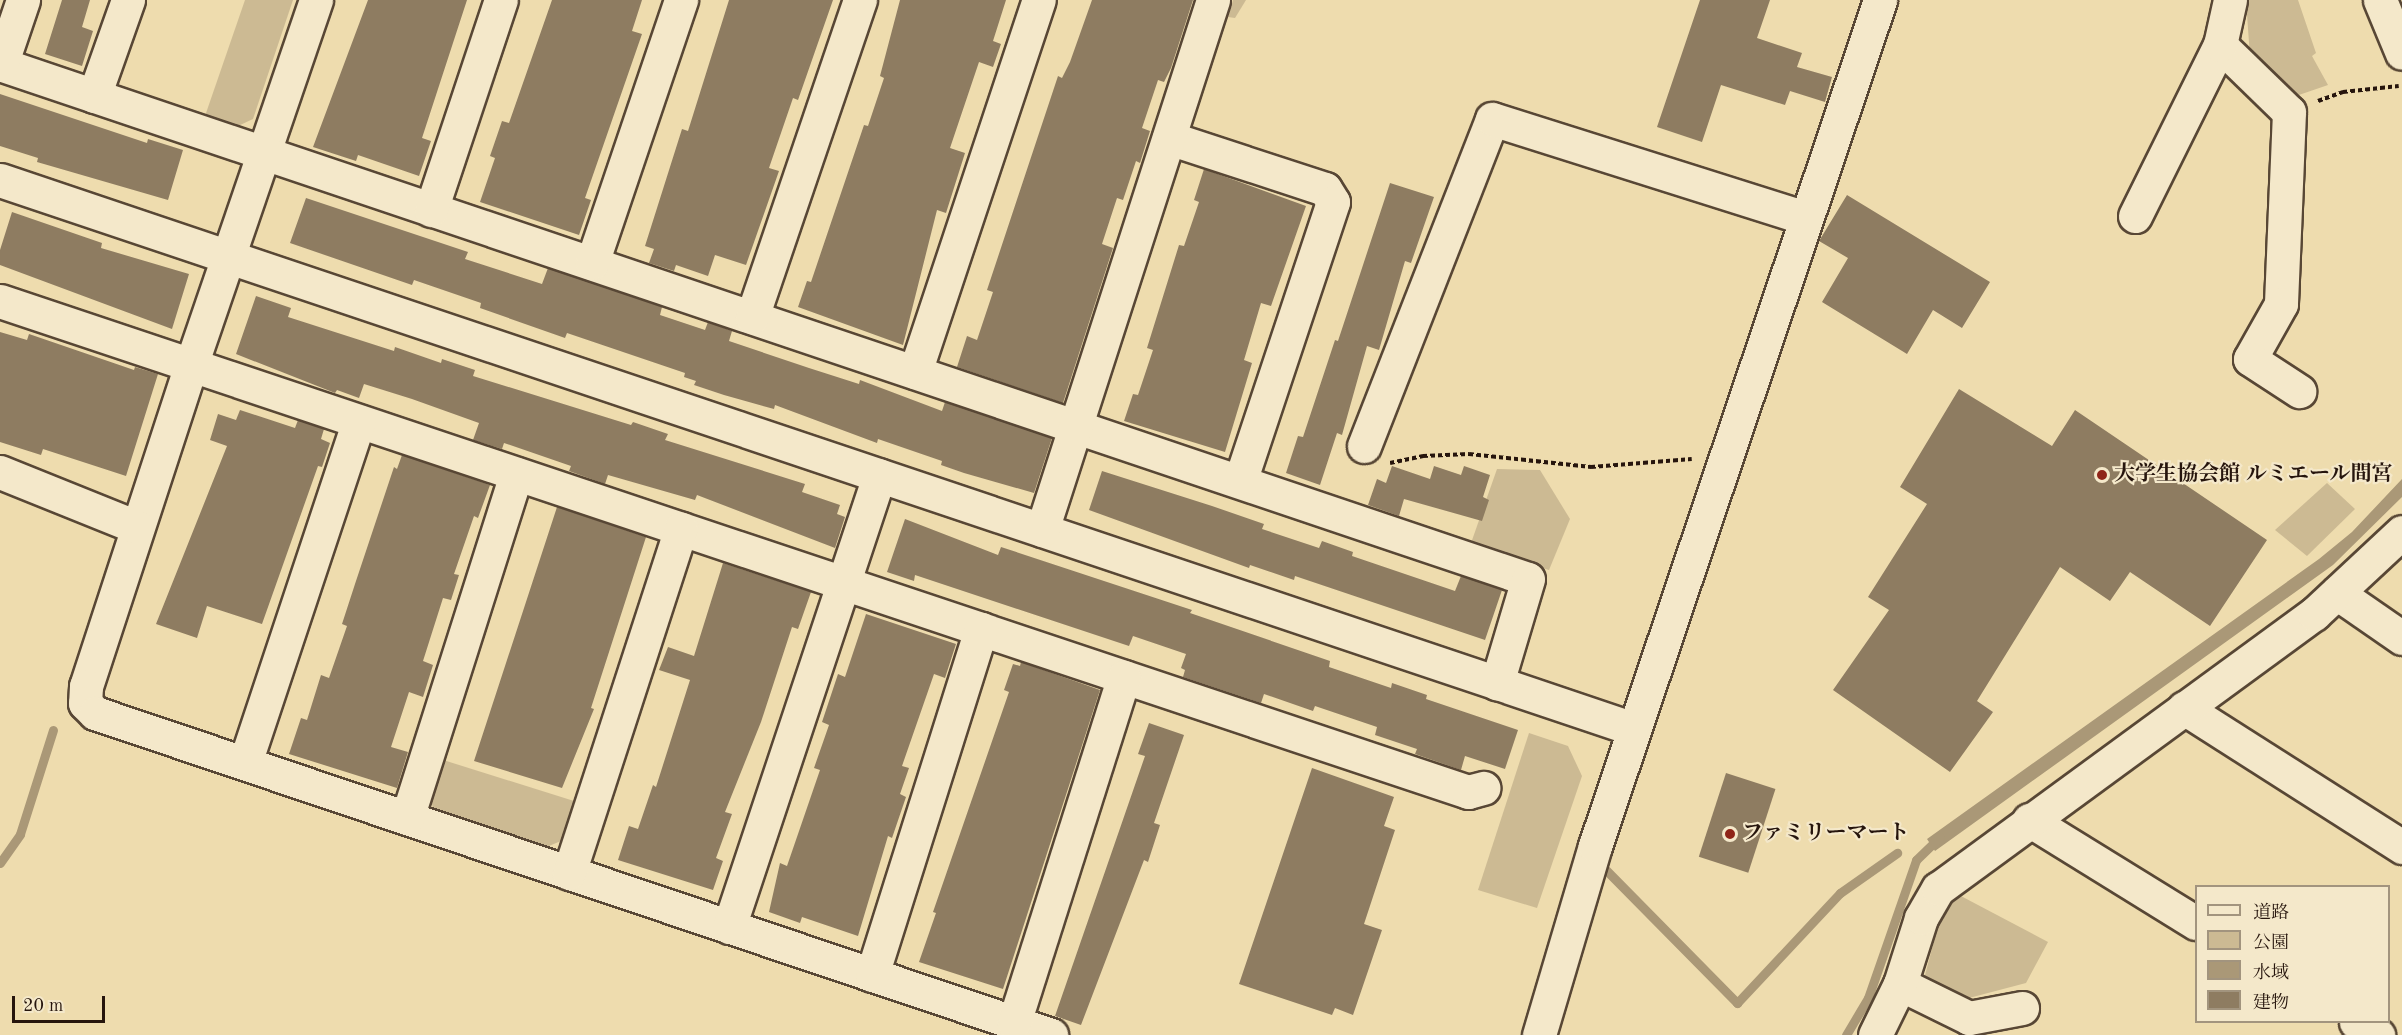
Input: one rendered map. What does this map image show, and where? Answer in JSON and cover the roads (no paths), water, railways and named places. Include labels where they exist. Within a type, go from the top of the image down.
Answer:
[{"type":"street","points":[[23,0],[1,65],[1528,579],[1497,683]]},
{"type":"street","points":[[94,96],[128,0]]},
{"type":"street","points":[[316,0],[190,364],[86,686],[85,704],[95,713],[1051,1035]]},
{"type":"street","points":[[431,210],[501,0]]},
{"type":"street","points":[[591,263],[681,0]]},
{"type":"street","points":[[752,317],[861,0]]},
{"type":"street","points":[[915,372],[1039,0]]},
{"type":"street","points":[[1042,530],[1213,0]]},
{"type":"street","points":[[1539,1035],[1559,958],[1634,729],[1880,0]]},
{"type":"street","points":[[2135,216],[2220,45],[2230,0]]},
{"type":"street","points":[[2380,0],[2402,54]]},
{"type":"street","points":[[2220,45],[2289,112],[2281,304],[2250,359],[2300,391]]},
{"type":"street","points":[[1374,455],[1492,119],[1806,218]]},
{"type":"street","points":[[1169,138],[1325,189],[1332,202],[1240,481]]},
{"type":"street","points":[[0,180],[1634,729]]},
{"type":"street","points":[[0,301],[1468,792],[1483,788]]},
{"type":"street","points":[[245,763],[359,421]]},
{"type":"street","points":[[0,472],[137,527]]},
{"type":"street","points":[[407,818],[516,474]]},
{"type":"street","points":[[729,927],[879,475]]},
{"type":"street","points":[[569,873],[681,529]]},
{"type":"street","points":[[1875,1035],[1900,984],[1921,918],[1938,889],[2029,820],[2314,614],[2402,532]]},
{"type":"street","points":[[2337,593],[2402,638]]},
{"type":"street","points":[[872,975],[981,629]]},
{"type":"street","points":[[1014,1023],[1124,677]]},
{"type":"street","points":[[2184,708],[2402,847]]},
{"type":"street","points":[[2029,820],[2195,922]]},
{"type":"street","points":[[1900,984],[1969,1018],[2022,1008]]},
{"type":"street","points":[[2358,1023],[2378,1035]]},
{"type":"water","points":[[2402,479],[2402,497],[2333,565],[1935,851],[1927,839],[2319,559],[2352,532]]},
{"type":"waterway","points":[[0,863],[20,834],[53,730]]},
{"type":"waterway","points":[[1846,1035],[1868,998],[1916,860],[1940,837]]},
{"type":"waterway","points":[[1606,870],[1737,1003],[1840,893],[1897,853]]},
{"type":"place","name":"大学生協会館 ルミエール間宮","points":[[2102,475]]},
{"type":"place","name":"ファミリーマート","points":[[1730,834]]}]
